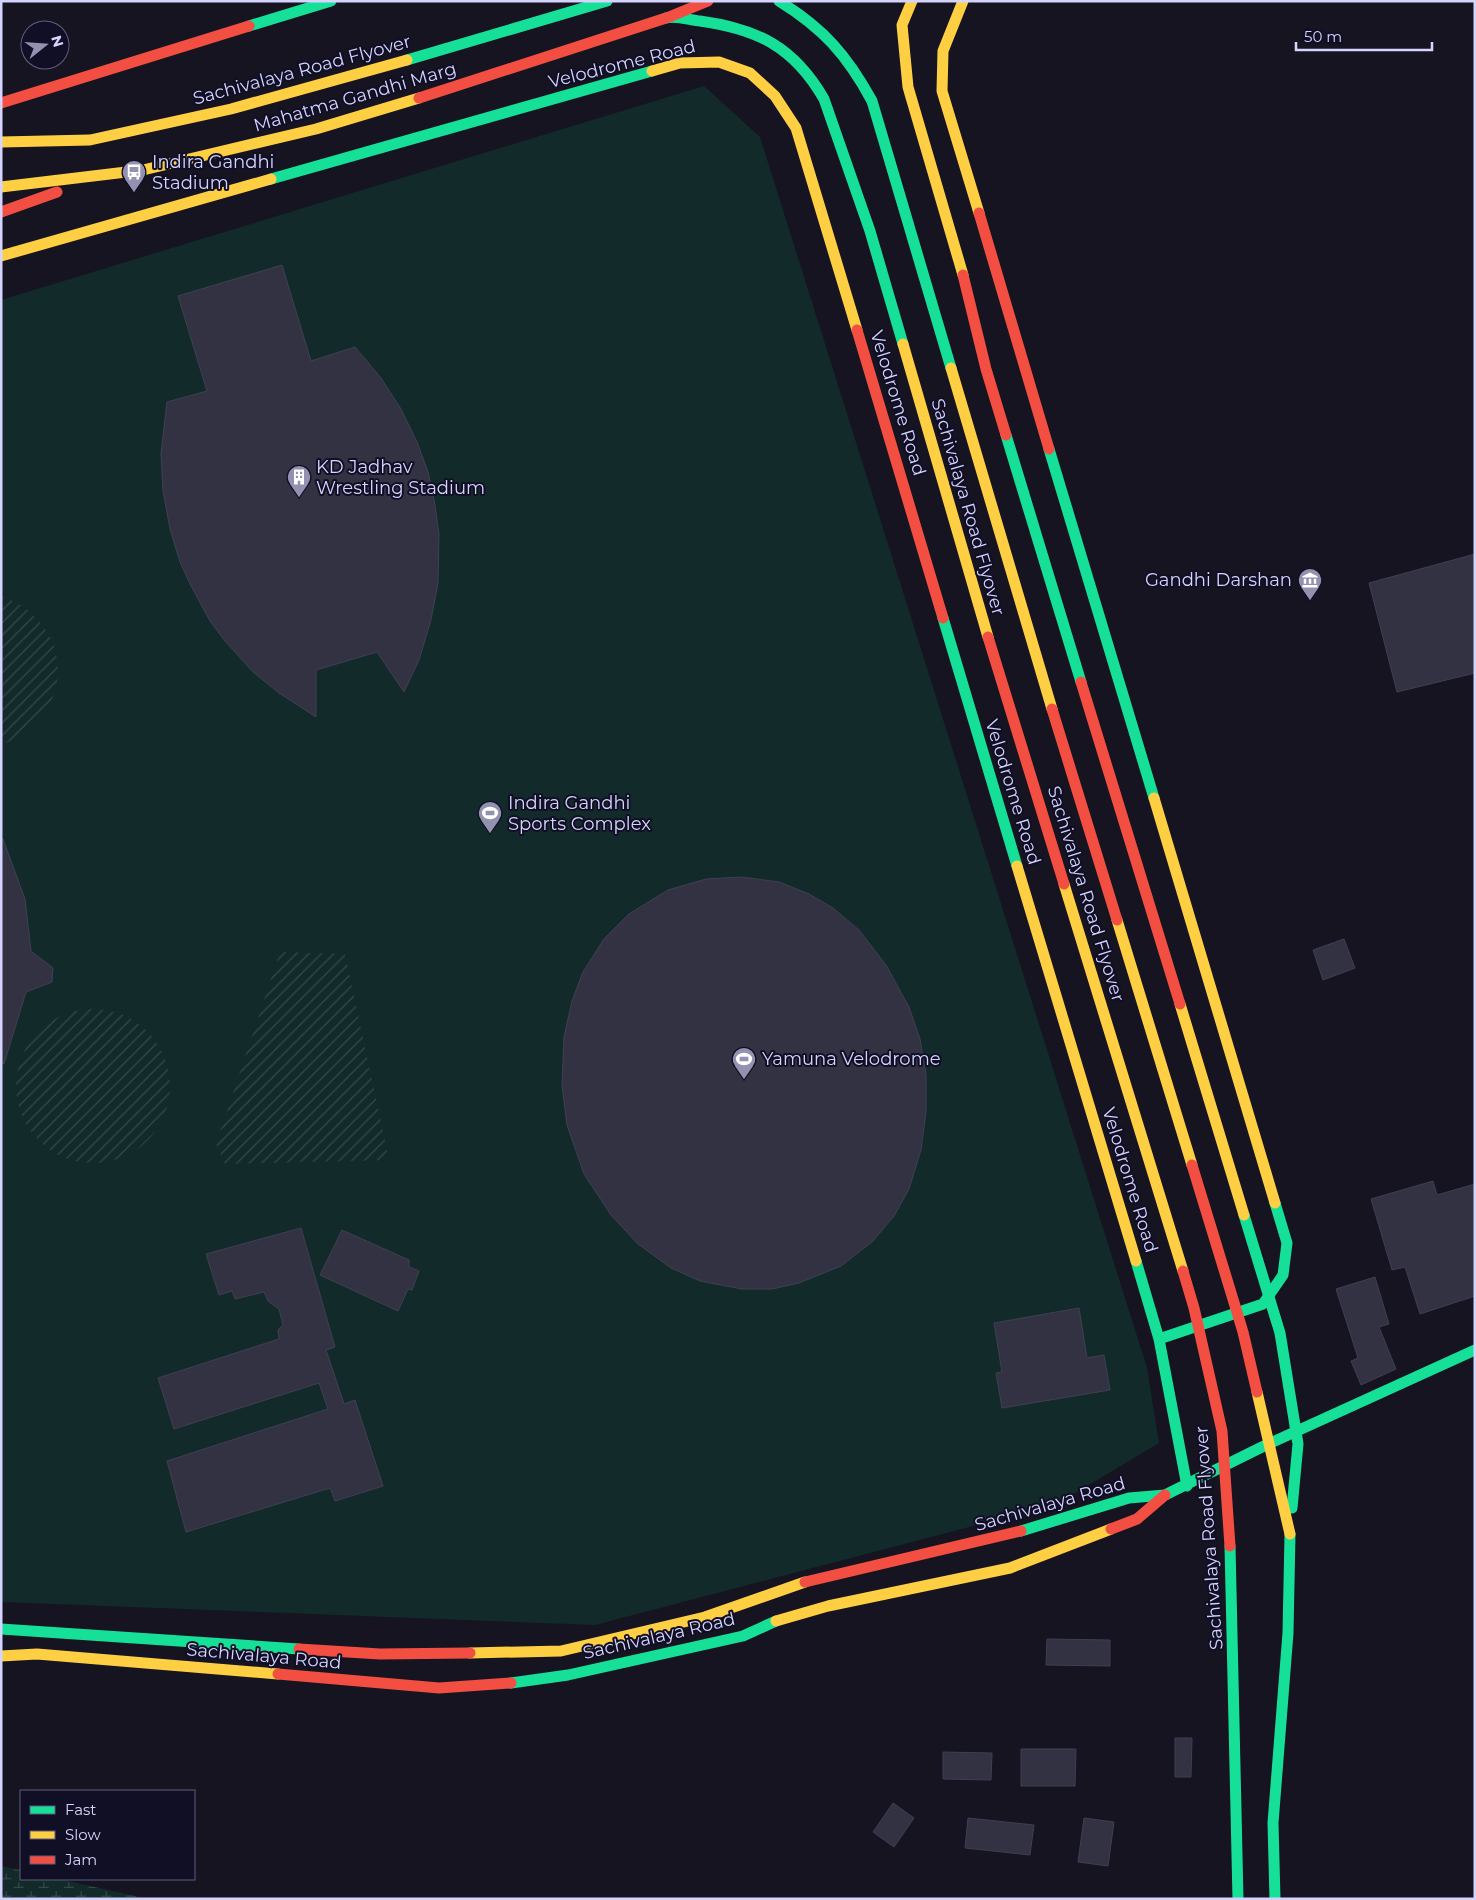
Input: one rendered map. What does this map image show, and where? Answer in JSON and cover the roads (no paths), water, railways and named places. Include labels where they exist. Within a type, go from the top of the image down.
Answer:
[{"type":"main road","points":[[1,103],[331,1]]},
{"type":"main road","name":"Sachivalaya Road Flyover","points":[[1,142],[90,140],[231,109],[377,69],[607,1]]},
{"type":"main road","name":"Mahatma Gandhi Marg","points":[[1,187],[99,177],[182,161],[316,129],[488,77],[669,18],[708,1]]},
{"type":"main road","name":"Sachivalaya Road Flyover","points":[[779,1],[806,17],[834,41],[856,69],[872,101],[1028,630],[1243,1332],[1290,1534],[1288,1633],[1273,1823],[1275,1899]]},
{"type":"main road","points":[[912,1],[902,25],[908,87],[963,276],[989,378],[1280,1333],[1298,1444],[1290,1534]]},
{"type":"main road","points":[[963,1],[943,51],[942,91],[1287,1243],[1284,1275],[1264,1304],[1160,1339]]},
{"type":"main road","name":"Sachivalaya Road Flyover","points":[[669,18],[709,21],[750,31],[790,56],[813,80],[824,99],[870,231],[988,637],[1194,1308],[1222,1431],[1232,1577],[1238,1899]]},
{"type":"main road","name":"Velodrome Road","points":[[1,256],[680,63],[699,60],[718,61],[738,66],[756,76],[771,89],[793,121],[802,147],[1160,1339],[1187,1486]]},
{"type":"main road","points":[[1,212],[99,177]]},
{"type":"main road","points":[[1165,1495],[1187,1486],[1264,1446],[1475,1350]]},
{"type":"main road","name":"Sachivalaya Road","points":[[1,1629],[380,1654],[560,1651],[705,1617],[790,1601],[1129,1498],[1165,1495]]},
{"type":"main road","name":"Sachivalaya Road","points":[[1,1656],[37,1654],[439,1688],[506,1684],[568,1675],[743,1636],[790,1601],[828,1606],[1010,1568],[1137,1519],[1165,1495]]},
{"type":"place","name":"Indira Gandhi Stadium","points":[[134,193]]},
{"type":"place","name":"KD Jadhav Wrestling Stadium","points":[[299,498]]},
{"type":"place","name":"Gandhi Darshan","points":[[1310,601]]},
{"type":"place","name":"Indira Gandhi Sports Complex","points":[[490,834]]},
{"type":"place","name":"Yamuna Velodrome","points":[[744,1080]]}]
